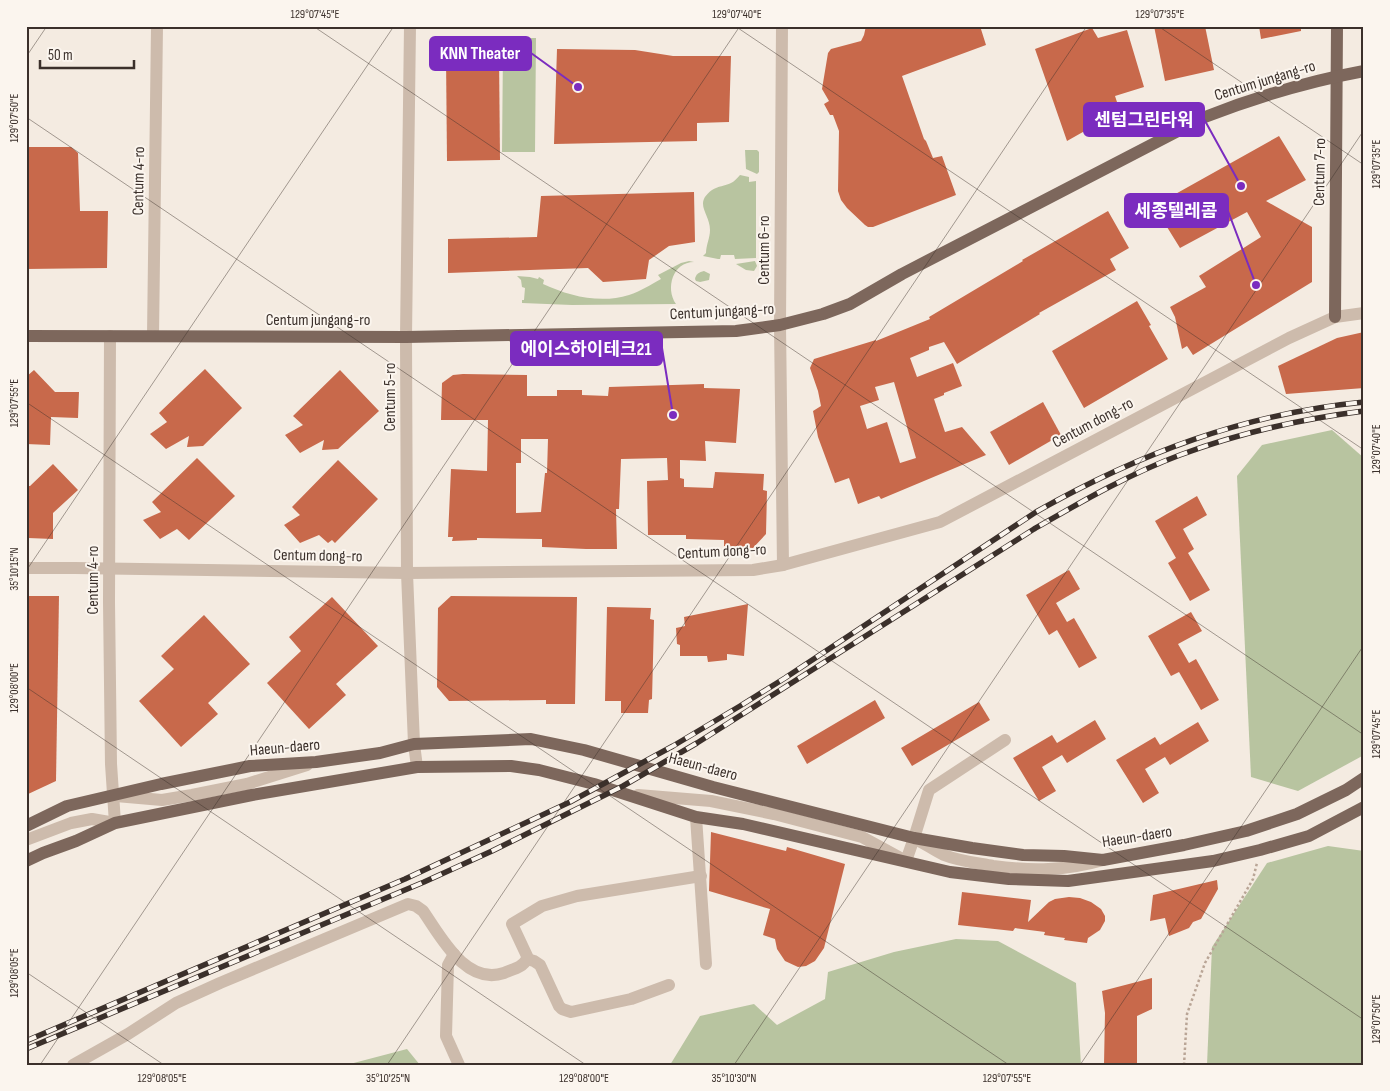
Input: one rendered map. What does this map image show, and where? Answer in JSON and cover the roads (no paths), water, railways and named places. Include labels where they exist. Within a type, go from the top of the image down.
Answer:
[{"type":"main road","name":"Centum 7-ro","points":[[1335,317],[1337,26]]},
{"type":"main road","name":"Centum jungang-ro","points":[[26,336],[406,337],[736,331],[780,325],[823,314],[850,304],[902,274],[1205,117],[1250,100],[1337,76],[1364,71]]},
{"type":"main road","name":"Haeun-daero","points":[[26,826],[67,806],[160,784],[250,766],[316,762],[380,753],[414,744],[531,739],[584,750],[713,787],[914,838],[1015,854],[1103,860],[1246,831],[1297,814],[1346,790],[1364,778]]},
{"type":"main road","name":"Haeun-daero","points":[[26,860],[76,841],[115,823],[252,795],[417,767],[510,766],[539,770],[594,784],[696,817],[743,824],[950,872],[1009,879],[1068,882],[1214,861],[1260,850],[1310,836],[1361,808]]},
{"type":"street","name":"Centum 4-ro","points":[[153,336],[156,26]]},
{"type":"street","name":"Centum 5-ro","points":[[410,26],[406,337],[407,573],[414,744],[417,767]]},
{"type":"street","name":"Centum 6-ro","points":[[782,26],[780,325],[783,565]]},
{"type":"street","name":"Centum dong-ro","points":[[26,568],[407,573],[753,570],[783,565],[940,522],[1280,343],[1335,317],[1364,313]]},
{"type":"street","name":"Centum 4-ro","points":[[110,336],[109,568],[111,764],[115,823]]},
{"type":"street","points":[[626,794],[711,801],[774,814],[862,837],[906,861],[928,790],[1005,740]]},
{"type":"street","points":[[696,817],[706,964]]},
{"type":"street","points":[[26,840],[71,823],[92,819],[115,823]]},
{"type":"street","points":[[73,1065],[128,1034],[176,1003],[408,904],[416,906],[423,911],[461,963],[478,973],[496,976],[521,967],[527,959],[512,924],[542,906],[578,896],[700,876]]},
{"type":"street","points":[[454,954],[448,965],[446,1036],[459,1065]]},
{"type":"street","points":[[527,959],[540,965],[559,1006],[571,1012],[631,999],[669,985]]},
{"type":"railway","points":[[26,1041],[405,879],[570,802],[673,746],[785,678],[1036,512],[1114,472],[1194,439],[1235,427],[1277,416],[1364,402]]},
{"type":"railway","points":[[26,1049],[424,882],[492,851],[623,786],[697,743],[1034,529],[1142,471],[1202,447],[1248,434],[1317,418],[1364,411]]},
{"type":"place","name":"KNN Theater","points":[[578,87]]},
{"type":"place","name":"센텀그린타워","points":[[1241,186]]},
{"type":"place","name":"세종텔레콤","points":[[1256,285]]},
{"type":"place","name":"에이스하이테크21","points":[[673,415]]}]
